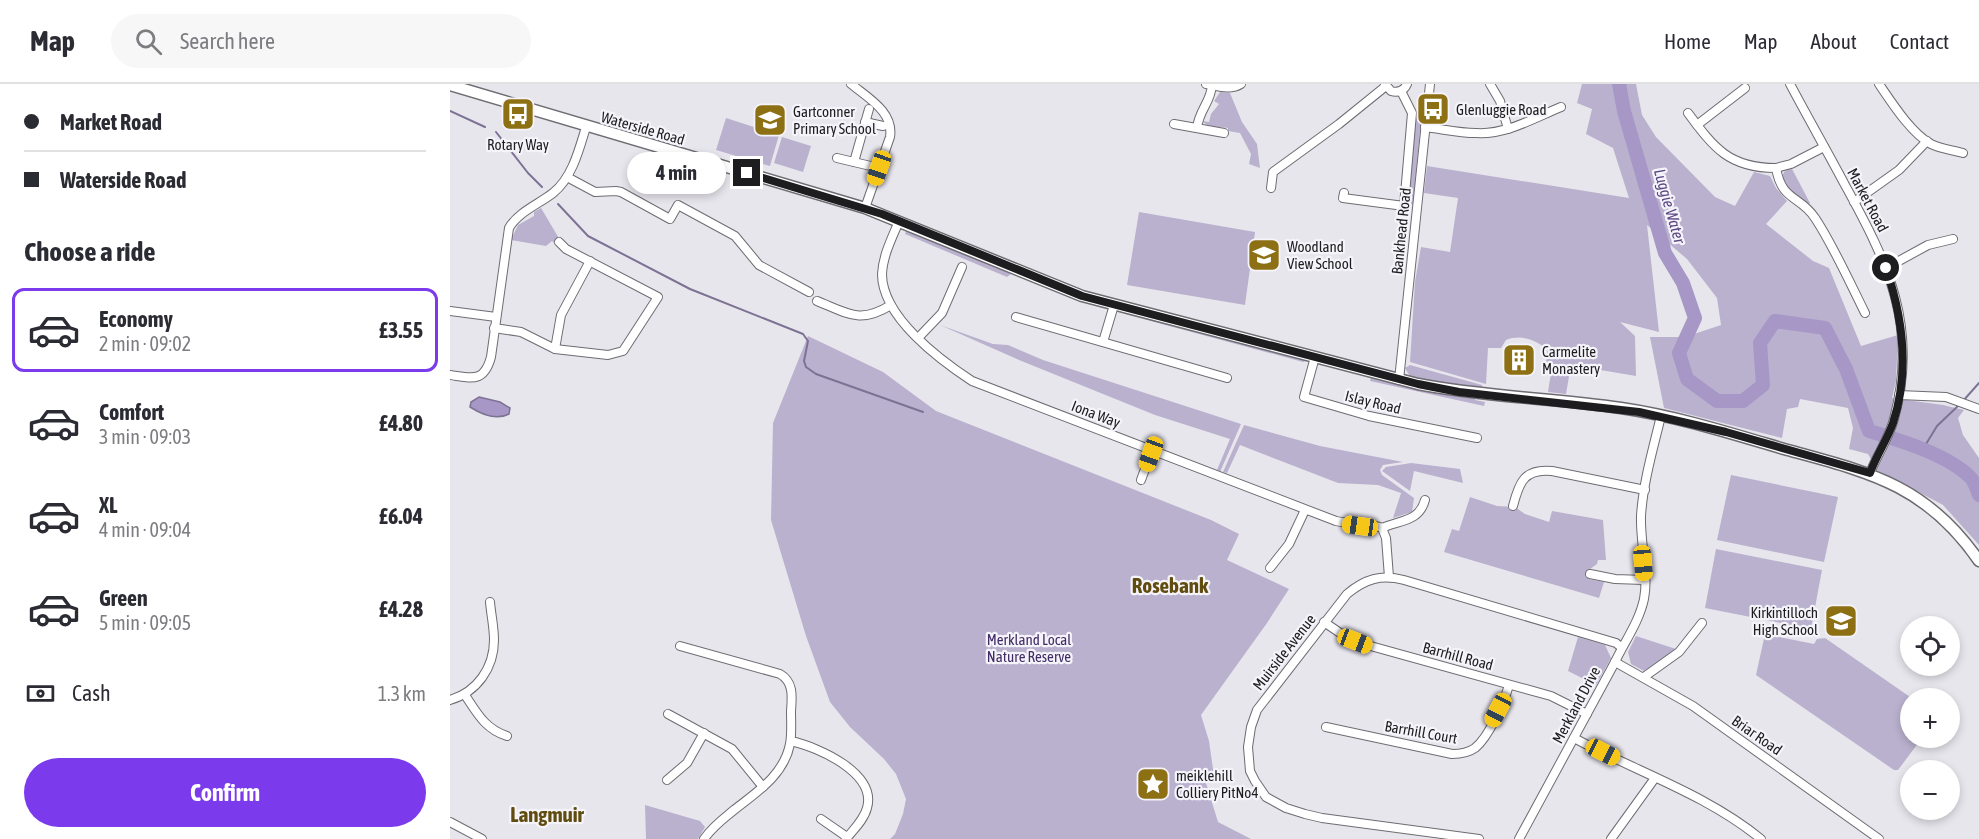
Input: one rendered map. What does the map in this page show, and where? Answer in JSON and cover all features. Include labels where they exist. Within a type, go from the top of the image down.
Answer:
[{"type":"main road","name":"Waterside Road","points":[[450,85],[865,208],[1053,285],[1114,305],[1399,380],[1459,392],[1620,408],[1661,416],[1870,473],[1914,496],[1936,513],[1958,534],[1979,561]]},
{"type":"street","points":[[851,84],[889,120],[890,137],[865,208]]},
{"type":"street","points":[[1197,128],[1200,111],[1211,96],[1209,85],[1233,88],[1240,84]]},
{"type":"street","name":"Bankhead Road","points":[[1399,380],[1430,84]]},
{"type":"street","points":[[1490,84],[1500,101],[1508,129]]},
{"type":"street","name":"Market Road","points":[[1790,84],[1854,202],[1886,268],[1898,307],[1902,327],[1903,363],[1899,394],[1894,417],[1870,473]]},
{"type":"street","points":[[1879,84],[1902,115],[1927,141],[1963,153]]},
{"type":"street","points":[[1272,188],[1273,172],[1386,85],[1391,91],[1404,87],[1412,113],[1404,206],[1344,198],[1344,193]]},
{"type":"street","points":[[1697,125],[1745,88]]},
{"type":"street","points":[[1425,127],[1476,134],[1508,129],[1561,107]]},
{"type":"street","points":[[854,162],[868,110]]},
{"type":"street","points":[[1688,113],[1710,141],[1727,157],[1749,166],[1776,168],[1791,164],[1824,147]]},
{"type":"street","points":[[865,122],[883,126]]},
{"type":"street","points":[[1174,124],[1224,133]]},
{"type":"street","points":[[450,375],[471,378],[485,372],[491,357],[509,228],[521,215],[553,193],[567,177],[576,159],[586,127]]},
{"type":"street","points":[[1854,202],[1892,175],[1927,141]]},
{"type":"street","points":[[837,158],[879,168]]},
{"type":"street","points":[[1776,168],[1778,181],[1787,195],[1814,217],[1865,313]]},
{"type":"street","points":[[567,177],[595,192],[616,190],[621,192],[670,219],[678,205],[735,236],[759,265],[809,292]]},
{"type":"street","name":"Iona Way","points":[[899,221],[886,253],[882,273],[884,288],[891,304],[918,338],[941,361],[982,386],[1098,428],[1336,521],[1360,526],[1375,525],[1382,528],[1412,518],[1420,511],[1425,500]]},
{"type":"street","points":[[1886,268],[1928,245],[1953,239]]},
{"type":"street","points":[[495,328],[521,332],[555,349],[608,355],[623,351],[658,297],[566,249],[559,242]]},
{"type":"street","points":[[555,349],[561,315],[590,261]]},
{"type":"street","points":[[918,338],[942,313],[962,267]]},
{"type":"street","points":[[817,302],[858,316],[877,313],[891,304]]},
{"type":"street","points":[[1103,342],[1114,305]]},
{"type":"street","points":[[450,311],[496,317]]},
{"type":"street","points":[[1016,317],[1227,378]]},
{"type":"street","name":"Islay Road","points":[[1315,357],[1304,397],[1369,416],[1477,438]]},
{"type":"street","points":[[1899,394],[1952,399],[1975,408]]},
{"type":"street","name":"Merkland Drive","points":[[1519,839],[1640,614],[1644,598],[1641,529],[1645,490],[1661,416]]},
{"type":"street","points":[[1141,480],[1152,450]]},
{"type":"street","points":[[1513,506],[1522,481],[1537,471],[1552,471],[1645,490]]},
{"type":"street","points":[[1270,568],[1289,544],[1305,510]]},
{"type":"street","points":[[1382,528],[1386,538],[1389,577]]},
{"type":"street","points":[[1596,573],[1644,580]]},
{"type":"street","name":"Muirside Avenue","points":[[1479,839],[1322,818],[1286,808],[1266,797],[1259,790],[1250,771],[1249,759],[1249,738],[1254,717],[1261,704],[1347,594],[1371,579],[1389,577],[1404,580],[1621,647]]},
{"type":"street","points":[[450,700],[465,695],[481,679],[491,661],[494,642],[490,602]]},
{"type":"street","name":"Barrhill Road","points":[[1324,622],[1343,635],[1367,645],[1551,696],[1587,714]]},
{"type":"street","points":[[1644,677],[1679,652],[1702,622]]},
{"type":"street","points":[[680,646],[784,676],[790,685],[792,696],[791,741],[786,759],[763,787],[716,825],[704,839]]},
{"type":"street","name":"Briar Road","points":[[1615,662],[1693,706],[1879,839]]},
{"type":"street","name":"Barrhill Court","points":[[1326,727],[1461,754],[1474,748],[1485,736],[1509,685]]},
{"type":"street","points":[[465,695],[484,724],[507,736]]},
{"type":"street","points":[[668,714],[732,749],[763,787]]},
{"type":"street","points":[[667,780],[687,763],[704,733]]},
{"type":"street","points":[[1575,738],[1728,814],[1761,839]]},
{"type":"street","points":[[791,741],[814,748],[852,771],[864,783],[868,795],[867,809],[847,838],[821,819]]},
{"type":"street","points":[[1611,839],[1655,778]]},
{"type":"street","points":[[450,822],[482,839]]},
{"type":"green space","points":[[1582,84],[1636,84],[1642,115],[1656,137],[1715,197],[1735,206],[1754,172],[1770,176],[1787,201],[1766,224],[1813,261],[1829,268],[1861,346],[1898,335],[1896,381],[1892,398],[1964,410],[1958,418],[1963,435],[1979,458],[1979,545],[1943,505],[1877,470],[1868,454],[1849,449],[1853,428],[1848,408],[1800,399],[1798,407],[1787,409],[1782,438],[1664,408],[1650,337],[1685,337],[1721,325],[1717,298],[1687,259],[1647,225],[1659,332],[1620,322],[1635,336],[1636,376],[1571,365],[1566,394],[1548,392],[1552,366],[1546,365],[1547,349],[1523,338],[1506,340],[1501,348],[1488,348],[1486,384],[1410,362],[1415,282],[1421,247],[1450,252],[1458,198],[1424,193],[1427,166],[1629,198],[1613,148],[1586,134],[1592,109],[1577,103]]},
{"type":"green space","points":[[1220,92],[1230,93],[1242,122],[1257,144],[1260,168],[1249,164],[1251,154],[1240,133],[1228,131],[1228,128],[1210,126],[1203,121],[1209,122],[1211,114],[1219,104],[1214,101]]},
{"type":"green space","points":[[1422,109],[1413,205],[1408,201],[1415,113]]},
{"type":"green space","points":[[726,118],[779,135],[770,166],[716,150]]},
{"type":"green space","points":[[782,137],[811,146],[803,172],[774,163]]},
{"type":"green space","points":[[1791,167],[1810,203],[1807,206],[1790,193],[1782,177],[1784,172]]},
{"type":"green space","points":[[541,208],[560,240],[555,244],[552,241],[546,246],[511,240],[518,225],[534,216],[534,212]]},
{"type":"green space","points":[[1139,212],[1255,232],[1245,305],[1127,285]]},
{"type":"green space","points":[[907,229],[1002,268],[1011,274],[1007,277],[905,234]]},
{"type":"green space","points":[[1125,312],[1305,360],[1306,361],[1125,314]]},
{"type":"green space","points":[[940,325],[993,344],[1008,345],[1043,360],[1241,424],[1220,472],[1217,470],[1230,439],[1155,415]]},
{"type":"green space","name":"Merkland Local Nature Reserve","points":[[808,336],[883,372],[936,411],[1211,520],[1239,534],[1227,560],[1289,589],[1201,715],[1209,741],[1214,776],[1206,783],[1218,822],[1251,839],[890,839],[895,834],[903,814],[906,799],[896,774],[884,759],[850,727],[830,702],[806,636],[771,520],[773,423]]},
{"type":"green space","points":[[1410,365],[1482,385],[1482,388],[1475,387],[1474,389],[1411,378],[1405,368]]},
{"type":"green space","points":[[1371,377],[1421,390],[1475,398],[1475,400],[1485,402],[1484,406],[1370,381]]},
{"type":"green space","points":[[1244,425],[1320,446],[1403,462],[1383,465],[1380,470],[1382,475],[1414,498],[1412,512],[1393,518],[1401,493],[1378,485],[1338,483],[1240,445],[1227,473],[1223,472]]},
{"type":"green space","points":[[1411,463],[1460,469],[1463,483],[1414,471],[1410,491],[1382,471],[1386,467]]},
{"type":"green space","points":[[1731,475],[1838,497],[1824,562],[1717,540]]},
{"type":"green space","points":[[1470,497],[1497,506],[1515,507],[1525,514],[1549,522],[1552,511],[1603,520],[1606,560],[1598,560],[1597,564],[1590,569],[1588,579],[1604,582],[1599,598],[1444,552],[1452,529],[1459,531]]},
{"type":"green space","points":[[1716,549],[1822,570],[1811,629],[1705,608]]},
{"type":"green space","points":[[1765,634],[1814,644],[1817,639],[1825,638],[1900,690],[1900,748],[1914,748],[1906,760],[1900,760],[1898,770],[1894,770],[1756,675]]},
{"type":"green space","points":[[1636,636],[1676,649],[1644,671],[1631,664],[1628,652]]},
{"type":"green space","points":[[1578,637],[1605,645],[1611,658],[1596,685],[1568,671]]},
{"type":"green space","points":[[645,805],[700,821],[705,827],[698,839],[646,839]]},
{"type":"shaded area","points":[[479,397],[500,402],[510,408],[509,414],[494,417],[470,407],[471,402]]},
{"type":"waterway","name":"Luggie Water","points":[[1619,84],[1624,111],[1665,253],[1683,283],[1695,318],[1679,353],[1687,379],[1717,401],[1743,401],[1763,385],[1760,343],[1775,321],[1825,328],[1846,369],[1869,431],[1923,449],[1950,462],[1971,478],[1979,495]]},
{"type":"waterway","points":[[450,111],[485,127]]},
{"type":"waterway","points":[[496,132],[542,187]]},
{"type":"waterway","points":[[558,204],[588,236],[690,289],[803,334],[808,341],[804,361],[806,367],[816,374],[923,412]]},
{"type":"waterway","points":[[1963,401],[1979,383]]},
{"type":"waterway","points":[[1923,449],[1937,426],[1959,405]]},
{"type":"place","name":"Glenluggie Road","points":[[1433,109]]},
{"type":"place","name":"Rotary Way","points":[[518,114]]},
{"type":"place","name":"Gartconner Primary School","points":[[770,120]]},
{"type":"place","name":"Woodland View School","points":[[1264,255]]},
{"type":"place","name":"Carmelite Monastery","points":[[1519,360]]},
{"type":"place","name":"Kirkintilloch High School","points":[[1841,621]]},
{"type":"place","name":"meiklehill Colliery PitNo4","points":[[1153,784]]},
{"type":"district","name":"Rosebank","points":[[1170,585]]},
{"type":"district","name":"Langmuir","points":[[547,814]]},
{"type":"route","points":[[747,173],[882,214],[1053,285],[1114,305],[1418,384],[1459,392],[1620,408],[1726,432],[1870,473],[1892,425],[1903,363],[1902,327],[1886,268]]}]
